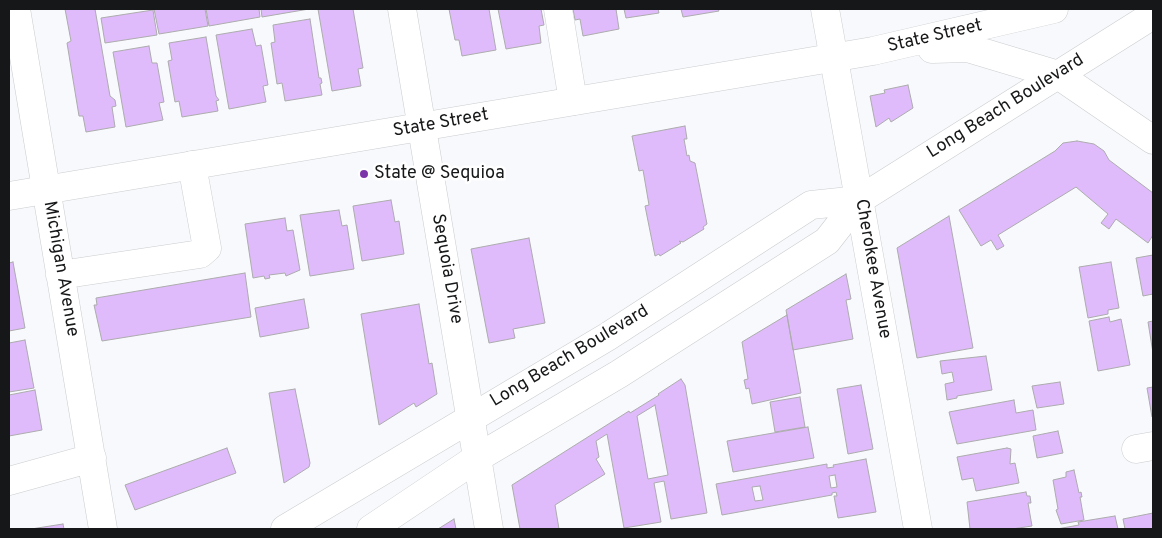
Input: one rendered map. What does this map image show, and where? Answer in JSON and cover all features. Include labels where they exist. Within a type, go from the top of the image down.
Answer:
[{"type":"main road","name":"Michigan Avenue","points":[[16,9],[104,529]]},
{"type":"main road","name":"Sequoia Drive","points":[[402,9],[490,529]]},
{"type":"main road","points":[[558,9],[573,101]]},
{"type":"main road","name":"Cherokee Avenue","points":[[825,9],[918,529]]},
{"type":"main road","name":"State Street","points":[[9,196],[874,51],[1054,9]]},
{"type":"main road","name":"Long Beach Boulevard","points":[[371,529],[477,458],[620,374],[827,241],[859,200],[1153,15]]},
{"type":"main road","name":"State Street","points":[[874,51],[968,48],[1058,75],[1153,140]]},
{"type":"main road","points":[[60,275],[200,254],[207,248],[192,165]]},
{"type":"main road","name":"Long Beach Boulevard","points":[[284,529],[607,337],[810,205],[859,200]]},
{"type":"main road","points":[[9,480],[92,458]]},
{"type":"building","points":[[65,9],[95,9],[110,96],[115,100],[116,106],[112,107],[115,127],[86,132],[83,116],[79,116],[67,43],[71,41]]},
{"type":"building","points":[[154,9],[205,9],[208,26],[159,34]]},
{"type":"building","points":[[206,9],[259,9],[260,17],[209,26]]},
{"type":"building","points":[[261,9],[309,9],[262,17]]},
{"type":"building","points":[[318,9],[353,9],[363,68],[358,69],[361,86],[332,91]]},
{"type":"building","points":[[449,9],[489,9],[496,50],[462,56],[459,40],[455,40]]},
{"type":"building","points":[[498,9],[541,9],[544,25],[539,26],[541,43],[506,49]]},
{"type":"building","points":[[573,9],[616,9],[619,29],[583,36],[580,19],[575,20]]},
{"type":"building","points":[[624,9],[658,9],[659,13],[626,18]]},
{"type":"building","points":[[681,9],[718,9],[719,11],[683,17]]},
{"type":"building","points":[[153,10],[157,35],[105,43],[101,18]]},
{"type":"building","points":[[310,19],[319,78],[321,78],[322,83],[320,84],[322,95],[285,101],[282,83],[277,84],[271,43],[275,42],[273,25]]},
{"type":"building","points":[[252,29],[256,46],[261,45],[268,85],[263,86],[266,102],[229,109],[216,35]]},
{"type":"building","points":[[206,37],[216,96],[219,100],[216,101],[218,111],[182,117],[179,101],[175,102],[168,61],[172,60],[169,43]]},
{"type":"building","points":[[149,46],[152,63],[157,63],[164,102],[159,103],[163,120],[126,127],[113,52]]},
{"type":"building","points":[[908,85],[913,108],[891,122],[889,118],[876,127],[870,96],[885,93],[884,90]]},
{"type":"building","points":[[685,126],[687,139],[684,139],[687,156],[689,155],[690,161],[695,163],[707,224],[703,227],[704,229],[683,242],[679,241],[681,243],[660,256],[659,254],[655,256],[645,206],[649,205],[643,170],[639,171],[632,136]]},
{"type":"building","points":[[1077,141],[1094,144],[1104,151],[1109,160],[1153,193],[1153,235],[1148,243],[1116,219],[1109,229],[1101,223],[1108,214],[1076,187],[998,235],[1004,246],[997,250],[991,240],[981,246],[959,210],[1055,151],[1063,143]]},
{"type":"building","points":[[391,200],[395,222],[399,221],[404,254],[362,261],[353,206]]},
{"type":"building","points":[[339,210],[342,226],[347,225],[354,269],[310,276],[300,215]]},
{"type":"building","points":[[949,216],[973,348],[917,358],[897,248]]},
{"type":"building","points":[[285,218],[287,231],[293,230],[300,270],[286,276],[285,273],[269,275],[270,278],[265,279],[264,276],[253,278],[245,224]]},
{"type":"building","points":[[529,238],[545,323],[513,329],[515,338],[489,343],[471,249]]},
{"type":"building","points":[[1153,255],[1153,294],[1143,296],[1136,258]]},
{"type":"building","points":[[13,262],[25,328],[9,331],[9,263]]},
{"type":"building","points":[[1111,262],[1119,308],[1108,310],[1108,314],[1088,318],[1079,267]]},
{"type":"building","points":[[245,273],[251,317],[102,341],[94,305],[97,305],[96,298]]},
{"type":"building","points":[[846,274],[851,299],[846,300],[853,339],[793,350],[786,310]]},
{"type":"building","points":[[304,299],[309,328],[260,337],[255,308]]},
{"type":"building","points":[[419,304],[429,364],[432,363],[437,394],[416,407],[414,403],[379,425],[361,314]]},
{"type":"building","points":[[787,315],[801,393],[752,404],[749,388],[746,389],[744,380],[748,379],[742,342]]},
{"type":"building","points":[[1109,317],[1110,322],[1121,319],[1130,365],[1098,371],[1089,321]]},
{"type":"building","points":[[1153,321],[1153,353],[1148,322]]},
{"type":"building","points":[[25,340],[34,388],[9,392],[9,343]]},
{"type":"building","points":[[986,356],[992,390],[957,396],[957,398],[947,400],[945,384],[954,382],[952,372],[942,374],[940,361]]},
{"type":"building","points":[[681,379],[685,385],[707,513],[671,519],[664,481],[654,483],[661,522],[624,528],[607,434],[596,441],[599,457],[596,459],[605,474],[555,505],[559,529],[520,529],[512,485]],"holes":[[[655,405],[668,475],[648,479],[637,416]]]},
{"type":"building","points":[[1060,382],[1064,404],[1037,408],[1032,386]]},
{"type":"building","points":[[861,385],[873,449],[848,454],[837,389]]},
{"type":"building","points":[[1153,387],[1153,417],[1152,417],[1147,388]]},
{"type":"building","points":[[295,389],[310,463],[309,467],[284,483],[269,393]]},
{"type":"building","points":[[35,390],[42,430],[9,436],[9,395]]},
{"type":"building","points":[[800,397],[805,427],[775,432],[770,402]]},
{"type":"building","points":[[1014,400],[1016,413],[1033,410],[1036,430],[957,444],[949,412]]},
{"type":"building","points":[[808,427],[814,458],[733,472],[727,441]]},
{"type":"building","points":[[1058,431],[1063,453],[1037,458],[1033,436]]},
{"type":"building","points":[[227,448],[236,473],[135,510],[125,485]]},
{"type":"building","points":[[1007,448],[1011,449],[1010,464],[1015,463],[1019,483],[976,491],[973,478],[962,480],[957,457]]},
{"type":"building","points":[[866,459],[876,512],[838,518],[834,496],[837,496],[836,492],[832,493],[832,495],[722,515],[716,484],[827,464],[827,468],[834,467],[833,465]],"holes":[[[835,475],[837,487],[831,488],[829,476]],[[760,486],[763,500],[755,501],[752,487]]]},
{"type":"building","points":[[1074,470],[1079,493],[1081,492],[1082,497],[1080,497],[1084,520],[1061,524],[1056,510],[1058,509],[1053,480],[1066,477],[1066,472]]},
{"type":"building","points":[[1026,492],[1027,496],[1030,496],[1031,503],[1028,503],[1032,526],[1012,529],[970,529],[967,502]]},
{"type":"building","points":[[1153,513],[1153,529],[1125,529],[1123,519]]},
{"type":"building","points":[[1115,516],[1118,529],[1057,529],[1079,525],[1078,522]]},
{"type":"building","points":[[454,519],[456,529],[438,529]]},
{"type":"building","points":[[63,524],[64,529],[31,529]]},
{"type":"place","name":"State @ Sequioa","points":[[364,174]]}]
